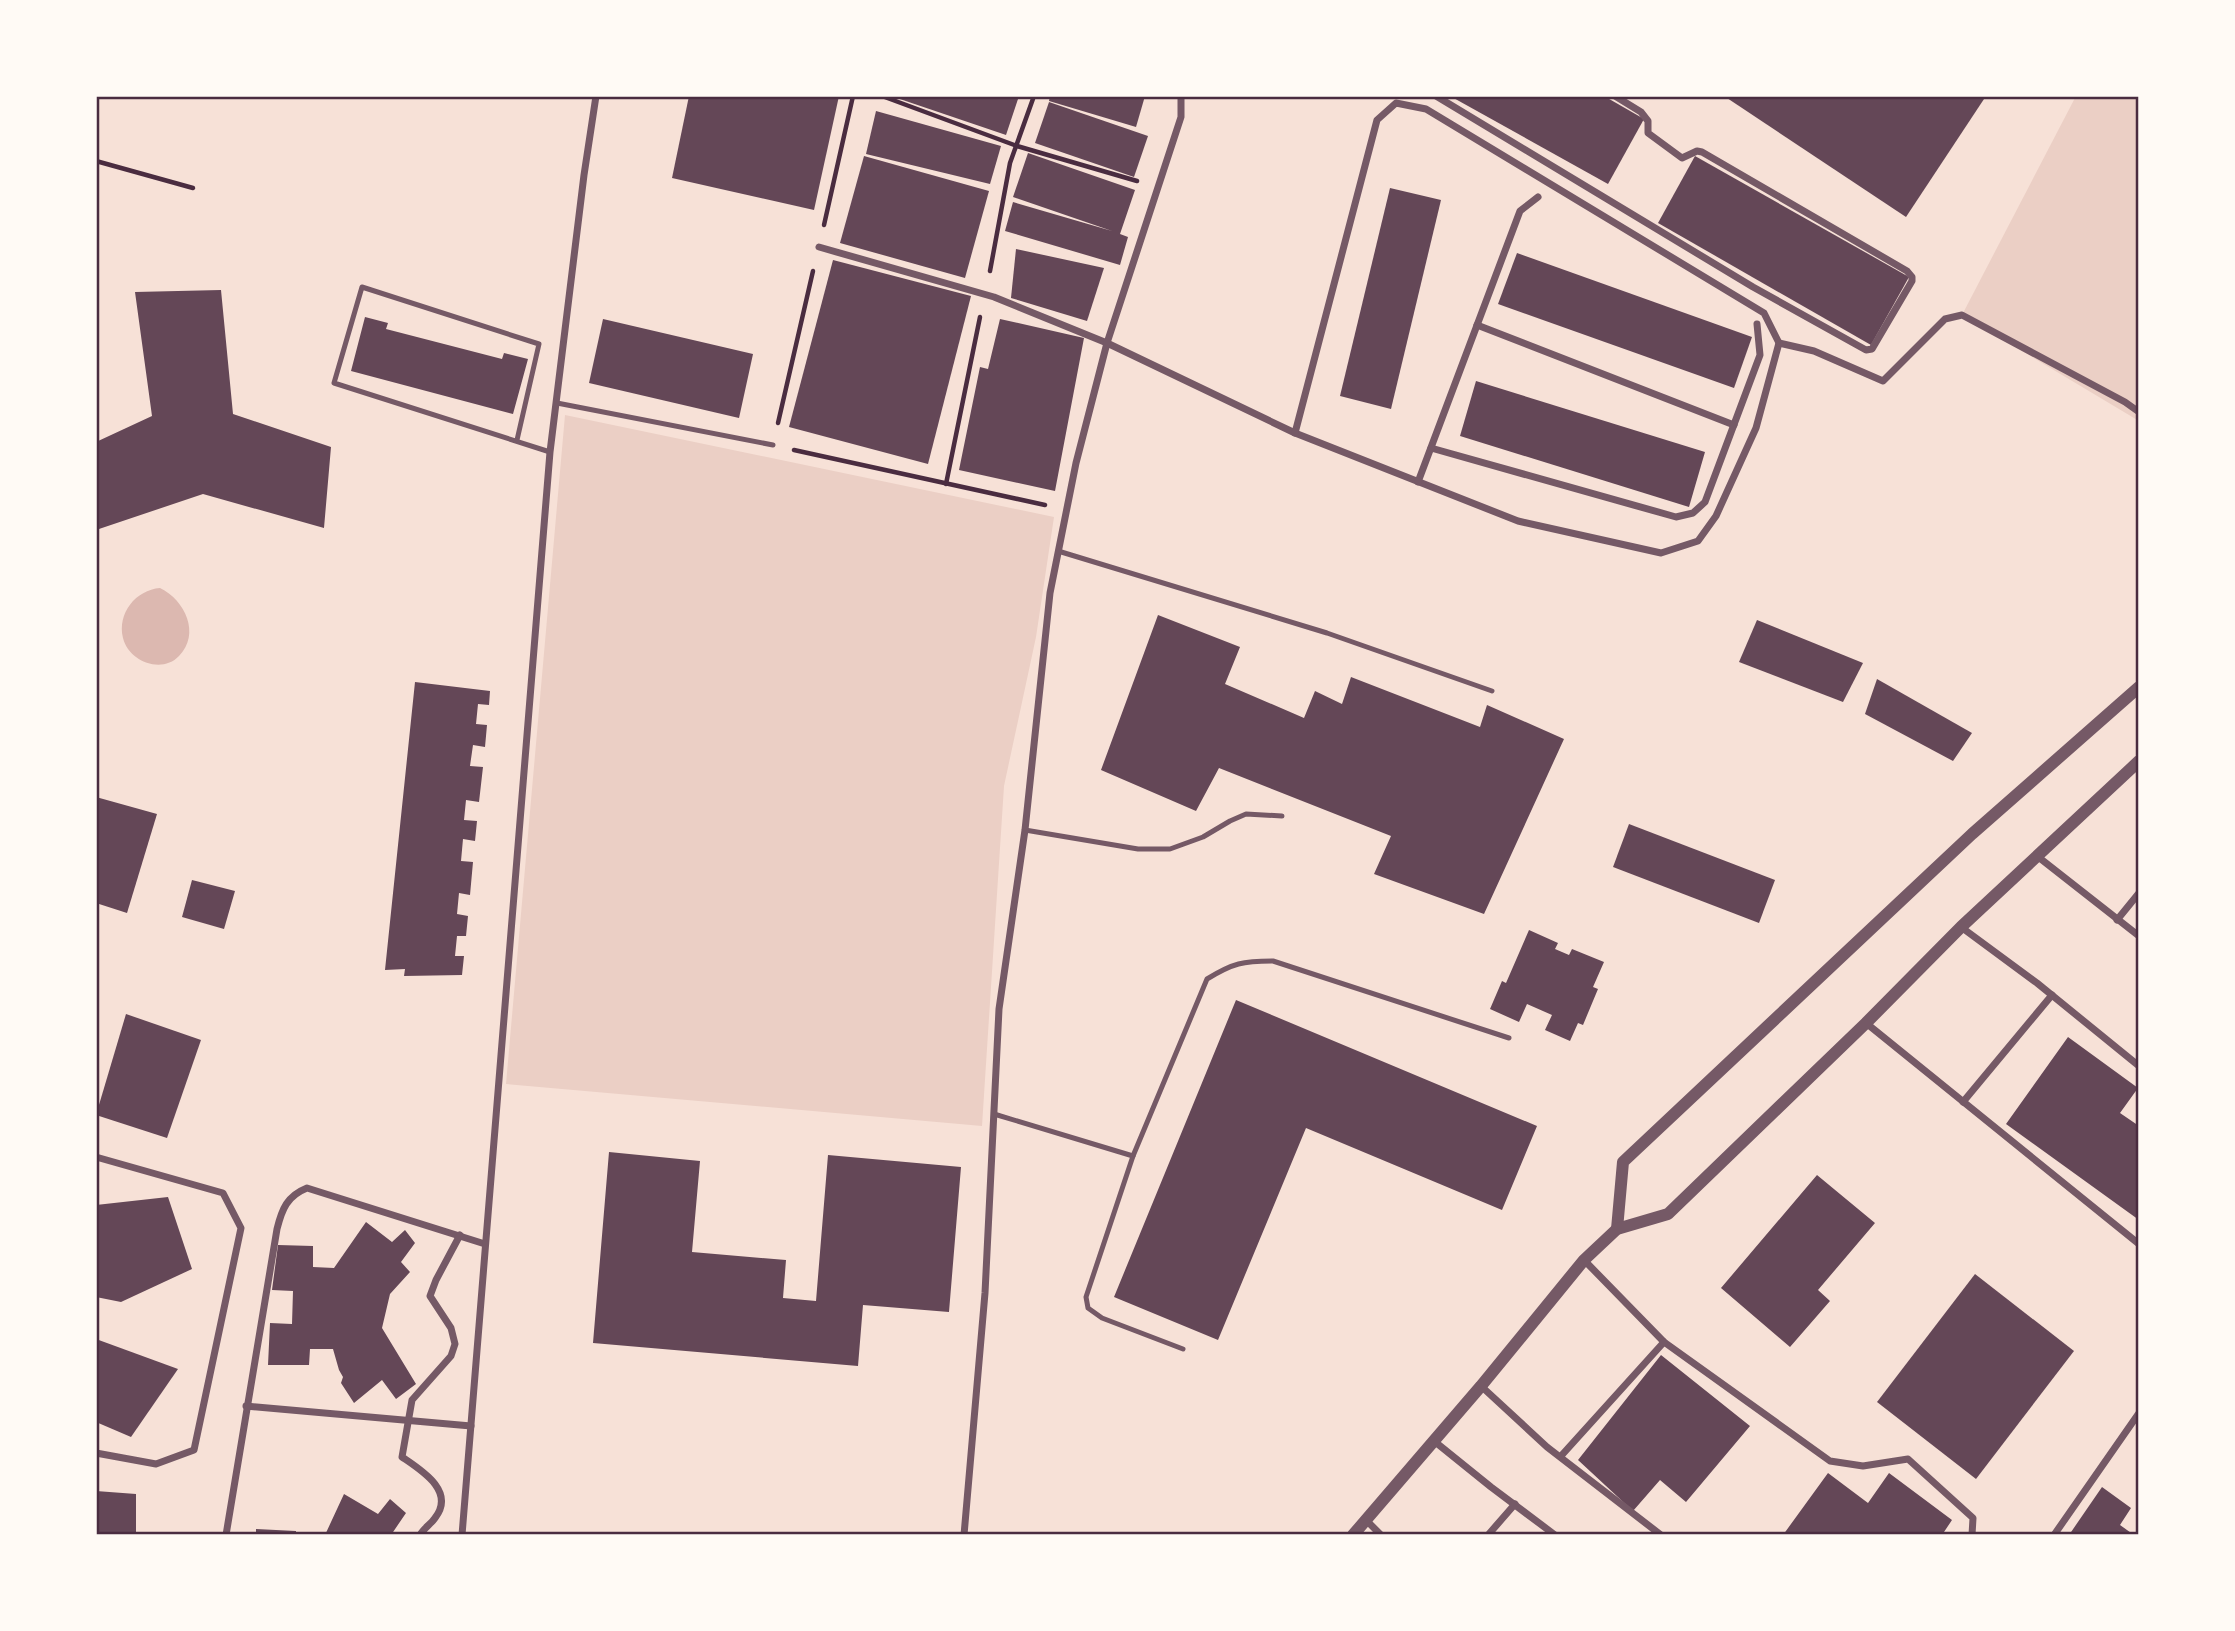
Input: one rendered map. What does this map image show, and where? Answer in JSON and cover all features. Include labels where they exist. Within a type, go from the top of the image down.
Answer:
[{"type":"street","points":[[462,1535],[550,452],[596,96]]},
{"type":"street","points":[[964,1535],[985,1293],[999,1009],[1025,830],[1050,593],[1076,463],[1107,343],[1181,117],[1181,96]]},
{"type":"street","points":[[1436,96],[1753,287],[1866,350],[1877,344],[1912,281],[1912,276],[1907,271],[1702,152],[1697,151],[1682,158],[1648,133],[1648,121],[1641,111],[1615,96]]},
{"type":"street","points":[[819,247],[994,297],[1107,343],[1294,433],[1518,521],[1661,553],[1698,541],[1716,516],[1756,428],[1779,343],[1764,313],[1426,109],[1396,103],[1377,120],[1294,433]]},
{"type":"street","points":[[1494,151],[1503,135]]},
{"type":"street","points":[[1418,482],[1520,211],[1538,197]]},
{"type":"street","points":[[1744,302],[1753,287]]},
{"type":"street","points":[[1779,343],[1814,351],[1883,381],[1945,319],[1962,315],[2139,412]]},
{"type":"street","points":[[1431,448],[1676,517],[1693,513],[1705,502],[1760,355],[1757,324]]},
{"type":"street","points":[[1477,325],[1734,425]]},
{"type":"street","points":[[1617,1229],[1623,1162],[1972,834],[2139,687]]},
{"type":"street","points":[[1353,1535],[1481,1386],[1584,1260],[1617,1229],[1668,1213],[1866,1023],[1961,927],[2139,761]]},
{"type":"street","points":[[2037,856],[2139,936]]},
{"type":"street","points":[[2117,919],[2139,893]]},
{"type":"street","points":[[1961,927],[2052,995],[2139,1066]]},
{"type":"street","points":[[1963,1102],[2052,995]]},
{"type":"street","points":[[1866,1023],[2139,1244]]},
{"type":"street","points":[[96,1157],[223,1193],[241,1228],[194,1450],[156,1464],[96,1452]]},
{"type":"street","points":[[226,1535],[277,1229],[282,1211],[294,1193],[307,1188],[485,1244]]},
{"type":"street","points":[[420,1535],[442,1506],[440,1489],[425,1473],[402,1457],[412,1400],[451,1356],[455,1343],[451,1328],[430,1296],[460,1235]]},
{"type":"street","points":[[1584,1260],[1664,1342],[1830,1461],[1863,1466],[1908,1459],[1973,1518],[1972,1535]]},
{"type":"street","points":[[1561,1456],[1664,1342]]},
{"type":"street","points":[[1481,1386],[1547,1447],[1661,1535]]},
{"type":"street","points":[[246,1406],[471,1426]]},
{"type":"street","points":[[2054,1535],[2139,1413]]},
{"type":"street","points":[[1434,1441],[1555,1535]]},
{"type":"street","points":[[1488,1535],[1515,1504]]},
{"type":"street","points":[[1366,1520],[1381,1535]]},
{"type":"lane","points":[[517,440],[539,344],[362,286],[334,383],[550,452]]},
{"type":"lane","points":[[557,403],[773,445]]},
{"type":"lane","points":[[1058,551],[1327,633],[1492,691]]},
{"type":"lane","points":[[1025,830],[1138,849],[1170,849],[1203,837],[1246,814],[1282,816]]},
{"type":"lane","points":[[1183,1349],[1102,1318],[1088,1308],[1086,1297],[1133,1156],[1207,979],[1227,967],[1248,961],[1273,961],[1509,1038]]},
{"type":"lane","points":[[994,1114],[1133,1156]]},
{"type":"path","points":[[883,96],[1017,146],[1157,187]]},
{"type":"path","points":[[96,161],[193,188]]},
{"type":"path","points":[[773,445],[1067,510]]},
{"type":"shaded area","points":[[2076,96],[2139,96],[2139,421],[1962,315]]},
{"type":"shaded area","points":[[565,415],[1054,517],[1036,637],[1004,786],[982,1126],[506,1084]]},
{"type":"shaded area","points":[[160,588],[169,593],[183,609],[189,638],[179,656],[164,664],[155,665],[132,653],[126,646],[122,629],[130,604],[143,593]]},
{"type":"building","points":[[689,96],[839,96],[814,210],[672,178]]},
{"type":"building","points":[[891,96],[1019,96],[1006,135]]},
{"type":"building","points":[[1050,96],[1145,96],[1136,127],[1049,101]]},
{"type":"building","points":[[1450,96],[1604,96],[1644,119],[1608,184]]},
{"type":"building","points":[[1724,96],[1986,96],[1906,217]]},
{"type":"building","points":[[1049,102],[1148,136],[1134,177],[1035,143]]},
{"type":"building","points":[[876,111],[1001,146],[990,184],[866,154]]},
{"type":"building","points":[[1028,153],[1135,190],[1120,234],[1128,237],[1120,265],[1005,231],[1013,202],[1112,231],[1013,197]]},
{"type":"building","points":[[864,156],[989,191],[965,278],[840,243]]},
{"type":"building","points":[[1695,156],[1909,277],[1871,345],[1658,223]]},
{"type":"building","points":[[1390,188],[1441,200],[1391,409],[1340,396]]},
{"type":"building","points":[[1016,249],[1104,268],[1087,321],[1011,298]]},
{"type":"building","points":[[1517,253],[1752,337],[1734,388],[1498,304]]},
{"type":"building","points":[[833,260],[971,296],[928,464],[789,427]]},
{"type":"building","points":[[221,290],[233,414],[331,447],[324,528],[203,494],[96,530],[96,442],[152,416],[135,292]]},
{"type":"building","points":[[365,317],[388,323],[386,329],[502,359],[504,353],[528,359],[513,414],[351,371]]},
{"type":"building","points":[[603,319],[753,354],[739,418],[589,383]]},
{"type":"building","points":[[1000,319],[1084,338],[1055,491],[959,470],[980,367],[988,369]]},
{"type":"building","points":[[1476,381],[1705,452],[1689,507],[1460,436]]},
{"type":"building","points":[[1158,615],[1240,647],[1225,684],[1304,718],[1315,691],[1342,704],[1351,677],[1480,727],[1487,705],[1564,739],[1484,914],[1374,874],[1391,836],[1219,768],[1196,811],[1101,770]]},
{"type":"building","points":[[1757,620],[1863,663],[1843,702],[1739,662]]},
{"type":"building","points":[[1877,679],[1972,733],[1953,761],[1865,714]]},
{"type":"building","points":[[415,682],[490,691],[489,705],[478,704],[476,724],[487,725],[485,747],[473,745],[470,766],[483,767],[479,802],[466,800],[464,820],[477,821],[475,841],[463,839],[461,861],[473,862],[470,895],[459,893],[457,914],[468,916],[466,936],[457,936],[455,956],[464,956],[462,975],[404,976],[405,969],[385,970]]},
{"type":"building","points":[[96,797],[157,814],[127,913],[96,903]]},
{"type":"building","points":[[1629,824],[1775,880],[1759,923],[1613,867]]},
{"type":"building","points":[[192,880],[235,891],[224,929],[182,917]]},
{"type":"building","points":[[1529,930],[1558,943],[1555,949],[1569,955],[1572,949],[1604,962],[1593,987],[1598,989],[1583,1025],[1578,1023],[1570,1041],[1545,1030],[1552,1015],[1527,1004],[1519,1022],[1490,1009],[1502,981],[1506,983]]},
{"type":"building","points":[[1236,1000],[1537,1126],[1502,1210],[1306,1128],[1218,1340],[1114,1297]]},
{"type":"building","points":[[126,1014],[201,1040],[167,1138],[96,1115]]},
{"type":"building","points":[[2068,1037],[2138,1088],[2120,1113],[2139,1126],[2139,1220],[2006,1124]]},
{"type":"building","points":[[609,1152],[700,1161],[692,1252],[786,1260],[783,1298],[816,1301],[828,1155],[961,1167],[949,1312],[863,1305],[858,1366],[593,1343]]},
{"type":"building","points":[[1817,1175],[1875,1223],[1818,1290],[1830,1301],[1790,1347],[1721,1288]]},
{"type":"building","points":[[168,1197],[192,1269],[121,1302],[96,1297],[96,1205]]},
{"type":"building","points":[[366,1222],[392,1242],[405,1230],[415,1243],[401,1262],[410,1272],[390,1294],[382,1328],[416,1384],[396,1399],[382,1380],[354,1403],[341,1383],[343,1377],[333,1349],[310,1349],[309,1365],[268,1365],[270,1323],[292,1324],[293,1291],[272,1290],[278,1245],[313,1246],[313,1267],[334,1268]]},
{"type":"building","points":[[1975,1274],[2074,1351],[1976,1479],[1877,1402]]},
{"type":"building","points":[[96,1339],[178,1369],[131,1437],[96,1422]]},
{"type":"building","points":[[1661,1355],[1750,1426],[1686,1502],[1660,1480],[1633,1511],[1578,1460]]},
{"type":"building","points":[[1828,1473],[1868,1503],[1889,1473],[1952,1520],[1942,1535],[1783,1535]]},
{"type":"building","points":[[2102,1487],[2131,1508],[2120,1525],[2134,1535],[2069,1535]]},
{"type":"building","points":[[96,1491],[136,1494],[136,1535],[96,1535]]},
{"type":"building","points":[[344,1494],[378,1514],[390,1499],[406,1513],[391,1535],[325,1535]]},
{"type":"building","points":[[256,1529],[296,1531],[296,1535],[256,1535]]}]
